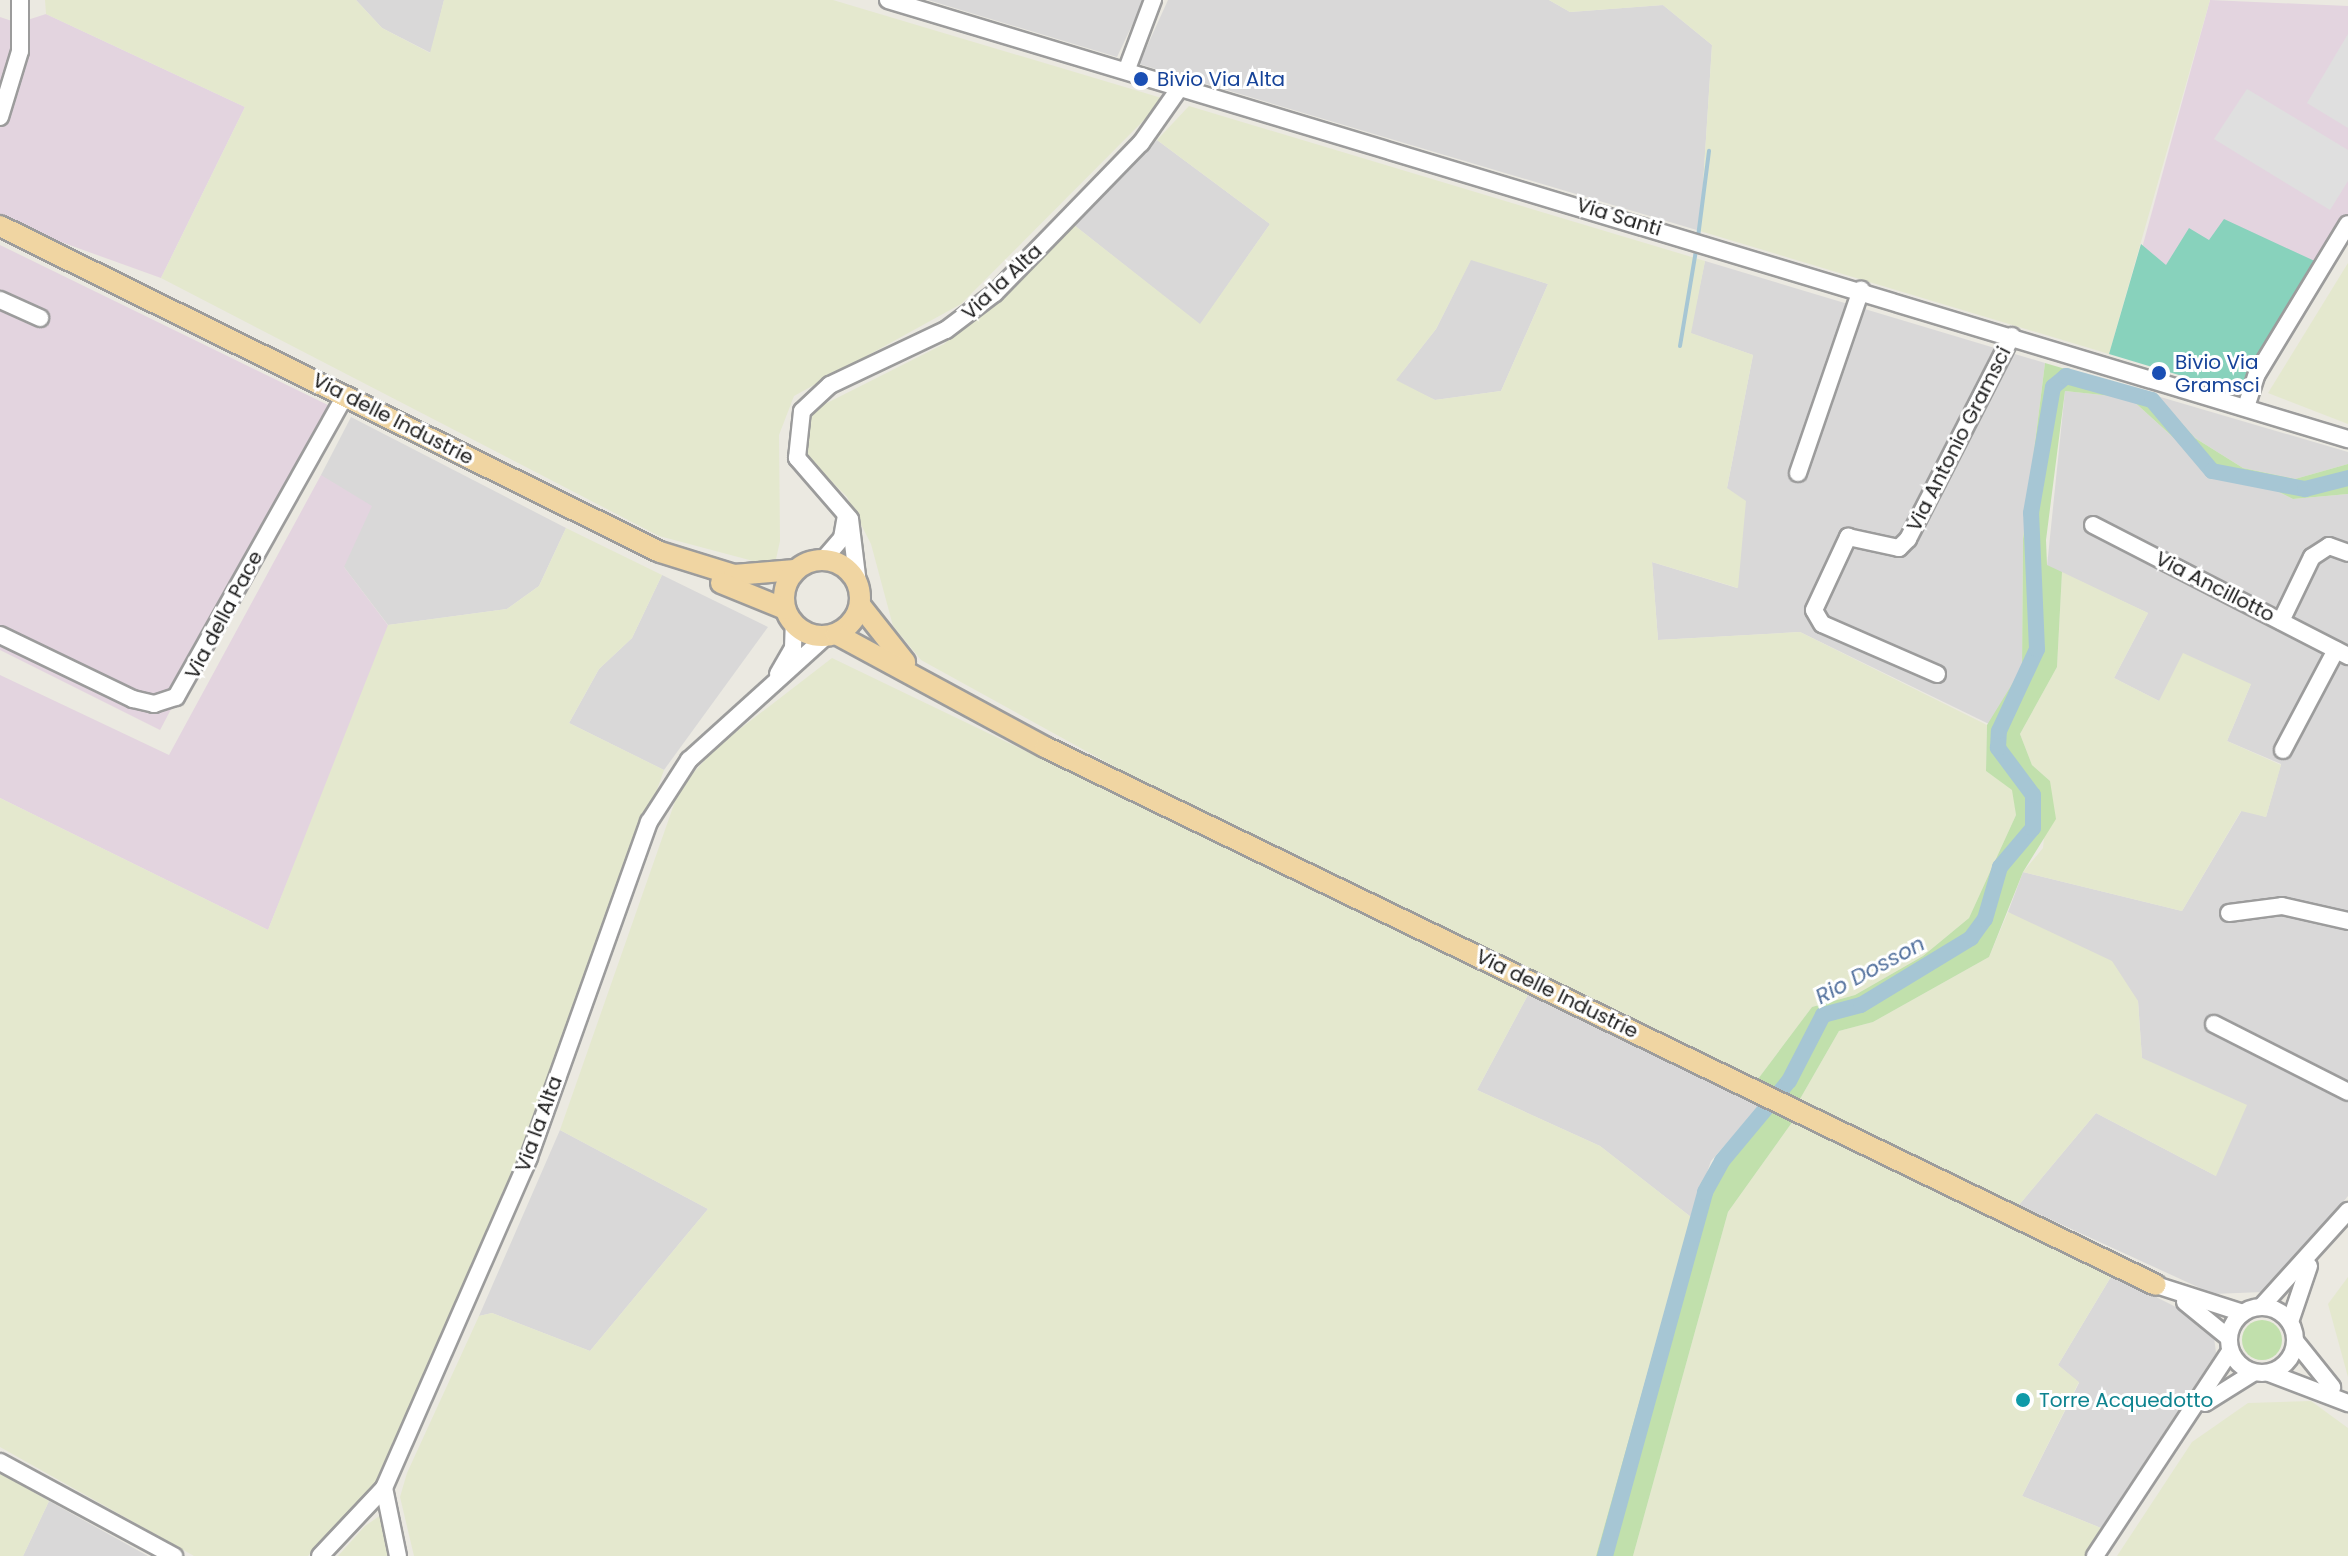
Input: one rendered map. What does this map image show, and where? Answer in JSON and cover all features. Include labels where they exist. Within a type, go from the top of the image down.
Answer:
[{"type":"main road","name":"Via delle Industrie","points":[[0,226],[647,546],[734,575],[795,570]]},
{"type":"main road","name":"Via delle Industrie","points":[[0,238],[340,405],[629,552],[790,617]]},
{"type":"main road","points":[[823,560],[844,567],[859,594],[831,635],[790,617],[795,570],[823,560]]},
{"type":"main road","name":"Via delle Industrie","points":[[859,594],[902,660],[959,703]]},
{"type":"main road","name":"Via delle Industrie","points":[[831,635],[959,703],[2156,1285]]},
{"type":"street","points":[[0,117],[20,51],[20,0]]},
{"type":"street","name":"Via Santi","points":[[888,0],[1127,69],[2348,439]]},
{"type":"street","points":[[1127,69],[1153,0]]},
{"type":"street","name":"Via la Alta","points":[[846,511],[797,458],[798,421],[811,398],[946,330],[995,293],[1141,143],[1181,86]]},
{"type":"street","points":[[2246,407],[2257,374],[2348,224]]},
{"type":"street","points":[[1798,473],[1861,290]]},
{"type":"street","points":[[0,300],[40,318]]},
{"type":"street","name":"Via Antonio Gramsci","points":[[1937,674],[1822,624],[1814,610],[1848,537],[1899,548],[1908,539],[2012,336]]},
{"type":"street","name":"Via della Pace","points":[[0,635],[133,699],[154,704],[176,697],[340,405]]},
{"type":"street","points":[[823,560],[842,538],[846,511]]},
{"type":"street","points":[[846,511],[859,594]]},
{"type":"street","name":"Via Ancillotto","points":[[2093,525],[2342,653],[2283,750]]},
{"type":"street","points":[[2281,621],[2312,557],[2329,546],[2348,553]]},
{"type":"street","points":[[741,713],[786,664],[790,617]]},
{"type":"street","points":[[741,713],[831,635]]},
{"type":"street","name":"Via la Alta","points":[[320,1556],[384,1488],[529,1157],[649,822],[689,760],[741,713]]},
{"type":"street","points":[[2229,913],[2282,906],[2348,921]]},
{"type":"street","points":[[2214,1024],[2348,1092]]},
{"type":"street","points":[[2095,1556],[2192,1414],[2243,1313],[2261,1307],[2348,1211]]},
{"type":"street","points":[[2329,1235],[2305,1273],[2290,1322],[2296,1342],[2348,1403]]},
{"type":"street","name":"Via delle Industrie","points":[[2156,1285],[2243,1313]]},
{"type":"street","name":"Via delle Industrie","points":[[2156,1285],[2230,1344]]},
{"type":"street","points":[[2261,1307],[2290,1322]]},
{"type":"street","points":[[2192,1414],[2261,1373],[2288,1362],[2296,1342]]},
{"type":"street","points":[[2230,1344],[2261,1373],[2299,1378],[2348,1403]]},
{"type":"street","points":[[0,1462],[174,1556]]},
{"type":"street","points":[[384,1488],[398,1556]]},
{"type":"shaded area","points":[[356,0],[444,0],[431,53],[382,28]]},
{"type":"shaded area","points":[[928,0],[1144,0],[1117,57]]},
{"type":"shaded area","points":[[1168,0],[1549,0],[1570,12],[1663,5],[1712,45],[1700,231],[1139,64]]},
{"type":"shaded area","points":[[2210,0],[2348,6],[2348,214],[2319,263],[2184,279],[2142,248]]},
{"type":"shaded area","points":[[46,14],[245,107],[161,278],[0,220],[0,17],[18,23]]},
{"type":"shaded area","points":[[2348,34],[2348,128],[2307,103]]},
{"type":"shaded area","points":[[2247,89],[2348,150],[2348,181],[2330,210],[2214,139]]},
{"type":"shaded area","points":[[1157,140],[1270,224],[1200,325],[1074,225]]},
{"type":"shaded area","points":[[0,245],[332,407],[160,730],[0,650]]},
{"type":"shaded area","points":[[1471,259],[1548,284],[1501,391],[1435,400],[1395,381],[1436,329]]},
{"type":"shaded area","points":[[1705,261],[2045,363],[2023,539],[2022,668],[1991,725],[1800,632],[1658,640],[1652,562],[1737,588],[1727,488],[1753,355],[1690,333]]},
{"type":"shaded area","points":[[2065,391],[2130,398],[2219,479],[2257,481],[2293,499],[2348,494],[2348,1196],[2275,1287],[2263,1292],[2213,1294],[2019,1205],[2096,1113],[2216,1176],[2142,1058],[2138,1001],[2008,912],[2023,872],[2182,911],[2242,810],[2266,817],[2281,764],[2227,741],[2251,684],[2159,701],[2114,678],[2148,613],[2047,566]]},
{"type":"shaded area","points":[[2157,396],[2348,452],[2348,464],[2295,479],[2243,468],[2195,438]]},
{"type":"shaded area","points":[[351,417],[566,528],[539,586],[507,609],[388,625],[344,567],[321,475]]},
{"type":"shaded area","points":[[321,475],[372,506],[344,567],[390,628],[268,930],[0,798],[0,675],[169,755]]},
{"type":"shaded area","points":[[662,575],[768,627],[664,770],[569,723],[599,669],[632,638]]},
{"type":"shaded area","points":[[1529,993],[1760,1105],[1711,1161],[1691,1217],[1600,1146],[1477,1090]]},
{"type":"shaded area","points":[[560,1130],[708,1209],[590,1351],[492,1313],[479,1316]]},
{"type":"shaded area","points":[[2112,1275],[2192,1315],[2214,1337],[2216,1353],[2101,1528],[2022,1496],[2079,1383],[2058,1365]]},
{"type":"shaded area","points":[[49,1501],[148,1556],[23,1556]]},
{"type":"green space","points":[[45,0],[356,0],[382,28],[430,53],[444,0],[833,0],[1165,99],[961,304],[794,396],[779,435],[780,541],[776,559],[757,562],[659,536],[161,278],[245,107],[46,14]]},
{"type":"green space","points":[[1549,0],[2210,0],[2109,354],[1700,231],[1712,45],[1663,5],[1570,12]]},
{"type":"green space","points":[[1189,106],[1705,261],[1691,333],[1753,355],[1727,488],[1746,501],[1738,588],[1652,562],[1658,640],[1800,632],[1987,725],[1986,771],[2013,790],[2016,815],[1969,918],[1923,956],[1855,995],[1812,1007],[1758,1079],[1135,778],[921,660],[893,626],[871,544],[847,497],[807,457],[801,439],[811,411],[944,344],[1074,225],[1200,324],[1270,224],[1157,140]],"holes":[[[1471,260],[1548,284],[1501,391],[1435,400],[1396,380],[1436,329]]]},
{"type":"green space","points":[[2224,219],[2319,263],[2242,394],[2109,354],[2141,244],[2166,265],[2189,228],[2209,240]]},
{"type":"green space","points":[[2348,263],[2348,424],[2268,393]]},
{"type":"green space","points":[[2045,363],[2157,396],[2195,438],[2243,468],[2295,479],[2348,464],[2348,494],[2293,499],[2257,481],[2219,479],[2130,398],[2065,391],[2046,540],[2047,565],[2062,572],[2057,667],[2020,734],[2032,765],[2050,781],[2056,819],[2023,872],[1989,957],[1873,1022],[1839,1031],[1800,1099],[1758,1079],[1812,1007],[1855,995],[1923,956],[1969,918],[2016,815],[2012,790],[1986,771],[1987,725],[2022,668],[2023,539]]},
{"type":"green space","points":[[566,528],[662,575],[632,638],[599,669],[569,723],[664,770],[534,1138],[400,1428],[379,1490],[351,1508],[308,1556],[194,1556],[0,1447],[0,798],[268,930],[388,625],[507,609],[539,586]]},
{"type":"green space","points":[[2062,572],[2148,613],[2114,678],[2159,701],[2183,653],[2251,684],[2227,741],[2281,765],[2266,817],[2241,811],[2182,911],[2023,872],[2043,848],[2050,781],[2032,765],[2020,734],[2057,667]]},
{"type":"green space","points":[[832,658],[1529,993],[1477,1090],[1600,1146],[1691,1217],[1596,1556],[414,1556],[400,1497],[407,1473],[479,1316],[492,1313],[590,1351],[708,1209],[560,1130],[680,787],[719,745]]},
{"type":"green space","points":[[2008,912],[2112,961],[2138,1001],[2142,1058],[2247,1105],[2216,1176],[2096,1113],[2019,1205],[1800,1099],[1839,1031],[1873,1022],[1989,957]]},
{"type":"green space","points":[[1760,1105],[1793,1121],[1728,1212],[1633,1556],[1596,1556],[1701,1183]]},
{"type":"green space","points":[[1793,1121],[2112,1275],[2058,1365],[2079,1382],[2022,1496],[2101,1528],[2087,1556],[1633,1556],[1728,1212]]},
{"type":"green space","points":[[2348,1277],[2348,1377],[2328,1304]]},
{"type":"green space","points":[[2262,1320],[2276,1326],[2282,1340],[2276,1354],[2262,1360],[2248,1354],[2242,1340],[2248,1326]]},
{"type":"green space","points":[[2311,1401],[2348,1428],[2348,1556],[2117,1556],[2192,1442],[2248,1403]]},
{"type":"green space","points":[[0,1473],[49,1501],[23,1556],[0,1556]]},
{"type":"green space","points":[[381,1515],[391,1556],[338,1556],[365,1526]]},
{"type":"waterway","points":[[1698,237],[1709,151]]},
{"type":"waterway","points":[[1680,346],[1696,250]]},
{"type":"waterway","name":"Rio Dosson","points":[[1605,1556],[1705,1192],[1722,1161],[1789,1081],[1823,1015],[1861,1005],[1971,938],[1985,919],[2000,867],[2033,828],[2033,795],[1998,748],[1999,731],[2037,649],[2031,513],[2053,387],[2066,376],[2152,400],[2212,471],[2305,489],[2348,478]]},
{"type":"place","name":"Bivio Via Alta","points":[[1141,79]]},
{"type":"place","name":"Bivio Via Gramsci","points":[[2159,373]]},
{"type":"place","name":"Torre Acquedotto","points":[[2023,1400]]}]
